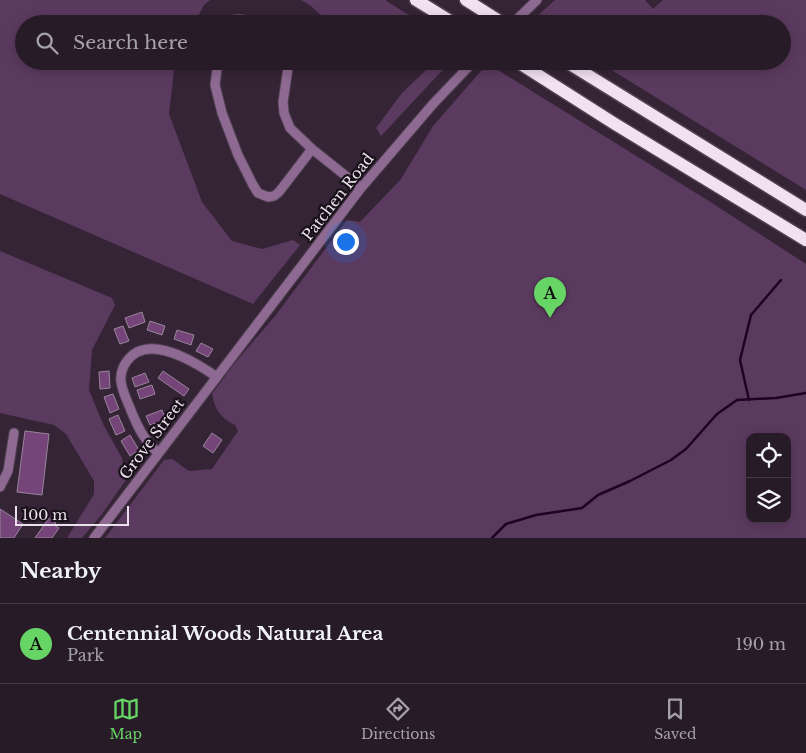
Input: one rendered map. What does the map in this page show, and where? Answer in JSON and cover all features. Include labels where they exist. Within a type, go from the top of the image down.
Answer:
[{"type":"highway","points":[[416,0],[440,15]]},
{"type":"highway","points":[[466,0],[490,15]]},
{"type":"highway","points":[[530,70],[806,240]]},
{"type":"highway","points":[[580,70],[806,210]]},
{"type":"street","points":[[521,15],[537,0]]},
{"type":"street","points":[[217,70],[215,82],[218,100],[238,155],[258,193],[268,197],[276,194],[312,150]]},
{"type":"street","points":[[288,70],[283,102],[284,113],[290,128],[312,150],[361,188]]},
{"type":"street","name":"Patchen Road","points":[[232,357],[361,188],[409,131],[465,70]]},
{"type":"street","points":[[158,454],[141,434],[122,388],[121,374],[127,361],[133,354],[142,350],[157,349],[193,361],[217,377]]},
{"type":"street","name":"Grove Street","points":[[94,538],[232,357]]},
{"type":"street","points":[[0,487],[8,470],[14,432]]},
{"type":"shaded area","points":[[0,0],[210,0],[204,5],[199,15],[15,15],[15,70],[174,70],[169,114],[202,202],[232,241],[262,249],[293,240],[300,245],[253,304],[0,194]]},
{"type":"shaded area","points":[[301,0],[385,0],[409,15],[320,15]]},
{"type":"shaded area","points":[[555,0],[645,0],[653,9],[663,0],[806,0],[806,190],[612,70],[791,70],[791,15],[539,15]]},
{"type":"shaded area","points":[[426,70],[443,70],[381,136],[376,128],[402,93]]},
{"type":"shaded area","points":[[498,70],[712,203],[806,264],[806,538],[105,538],[164,460],[172,459],[189,471],[212,469],[238,431],[235,425],[219,412],[212,394],[234,364],[275,316],[347,220],[360,222],[401,179],[433,126],[481,71]]},
{"type":"shaded area","points":[[0,251],[112,298],[115,305],[92,350],[89,390],[103,424],[122,458],[126,480],[82,538],[67,538],[94,494],[94,481],[66,434],[54,425],[0,413]]},
{"type":"building","points":[[142,312],[145,322],[129,328],[125,318]]},
{"type":"building","points":[[150,321],[165,326],[162,335],[147,330]]},
{"type":"building","points":[[123,326],[129,341],[120,344],[114,329]]},
{"type":"building","points":[[177,330],[194,335],[191,345],[174,339]]},
{"type":"building","points":[[201,343],[213,349],[208,357],[196,351]]},
{"type":"building","points":[[109,371],[110,388],[100,389],[99,372]]},
{"type":"building","points":[[163,371],[189,389],[184,396],[158,378]]},
{"type":"building","points":[[145,373],[149,382],[135,387],[132,378]]},
{"type":"building","points":[[152,385],[155,394],[140,399],[137,390]]},
{"type":"building","points":[[113,394],[119,409],[110,413],[104,397]]},
{"type":"building","points":[[162,410],[166,420],[150,425],[146,416]]},
{"type":"building","points":[[118,415],[125,431],[116,435],[109,419]]},
{"type":"building","points":[[25,431],[49,434],[42,495],[17,492]]},
{"type":"building","points":[[212,433],[222,440],[213,453],[203,446]]},
{"type":"building","points":[[130,435],[139,450],[130,456],[121,441]]},
{"type":"building","points":[[0,509],[23,524],[14,538],[0,538]]},
{"type":"building","points":[[49,518],[59,528],[52,538],[35,538]]},
{"type":"waterway","points":[[749,400],[740,360],[751,315],[781,280]]},
{"type":"waterway","points":[[492,538],[506,524],[536,515],[582,508],[598,495],[671,460],[686,449],[717,414],[737,400],[776,398],[806,393]]},
{"type":"place","name":"Centennial Woods Natural Area","points":[[550,318]]}]
